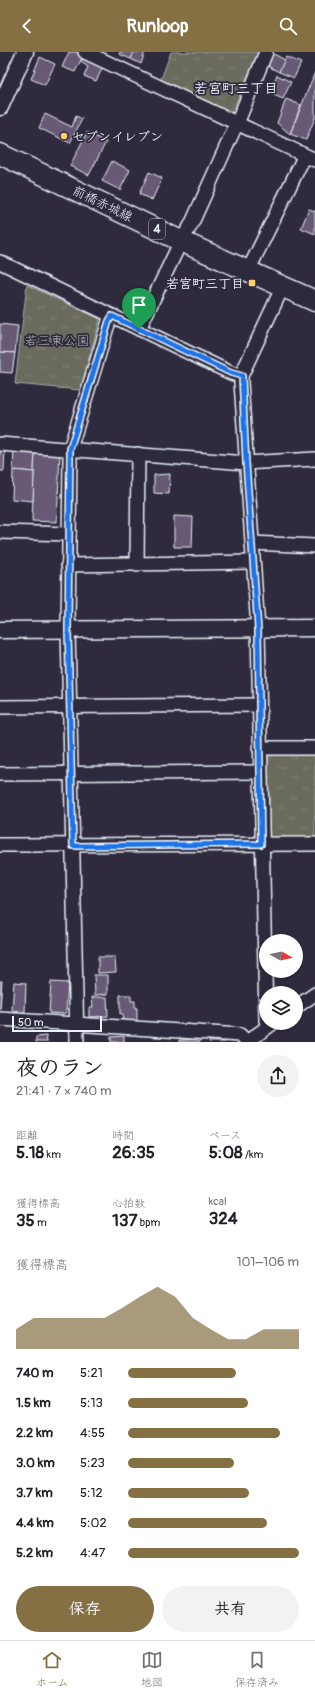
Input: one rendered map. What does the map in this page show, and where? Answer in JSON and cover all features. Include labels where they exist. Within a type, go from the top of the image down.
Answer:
[{"type":"main road","name":"前橋赤城線","points":[[0,154],[181,241],[315,301]]},
{"type":"street","points":[[0,107],[25,52]]},
{"type":"street","points":[[85,52],[311,159]]},
{"type":"street","points":[[139,329],[181,241],[191,225],[266,52]]},
{"type":"street","points":[[248,271],[302,161],[311,159]]},
{"type":"street","points":[[0,262],[231,373],[242,376]]},
{"type":"street","points":[[264,986],[258,629],[246,463],[242,376],[283,286]]},
{"type":"street","points":[[77,1042],[68,629],[70,449],[109,321],[112,316]]},
{"type":"street","points":[[0,444],[246,463],[315,459]]},
{"type":"street","points":[[137,565],[138,454]]},
{"type":"street","points":[[0,532],[69,534]]},
{"type":"street","points":[[252,543],[315,546]]},
{"type":"street","points":[[68,565],[253,562]]},
{"type":"street","points":[[0,630],[315,628]]},
{"type":"street","points":[[0,707],[259,705]]},
{"type":"street","points":[[260,748],[315,748]]},
{"type":"street","points":[[0,774],[71,775],[260,772]]},
{"type":"street","points":[[0,845],[73,846],[315,844]]},
{"type":"street","points":[[303,1002],[315,994]]},
{"type":"street","points":[[0,1019],[240,1035],[247,1042],[264,1030]]},
{"type":"green space","points":[[171,52],[258,52],[230,117],[160,82]]},
{"type":"green space","name":"若三東公園","points":[[27,285],[100,319],[80,390],[15,384]]},
{"type":"green space","points":[[315,754],[315,838],[271,838],[267,835],[266,758],[269,755]]},
{"type":"building","points":[[69,52],[85,52],[75,72],[62,67]]},
{"type":"building","points":[[85,52],[106,61],[96,81],[84,76],[88,67],[81,62]]},
{"type":"building","points":[[120,52],[134,52],[131,59],[119,54]]},
{"type":"building","points":[[134,52],[145,52],[141,64],[131,59]]},
{"type":"building","points":[[270,52],[285,60],[279,72],[264,64]]},
{"type":"building","points":[[40,57],[55,64],[45,85],[31,79]]},
{"type":"building","points":[[286,57],[301,63],[294,78],[279,72]]},
{"type":"building","points":[[315,72],[315,118],[306,140],[290,134]]},
{"type":"building","points":[[277,75],[291,82],[283,99],[269,93]]},
{"type":"building","points":[[286,99],[301,105],[290,134],[277,123]]},
{"type":"building","name":"セブンイレブン","points":[[45,114],[72,127],[76,116],[82,119],[70,143],[39,128]]},
{"type":"building","points":[[87,132],[106,142],[89,175],[70,166]]},
{"type":"building","points":[[112,161],[130,170],[120,190],[102,181]]},
{"type":"building","points":[[149,172],[162,178],[152,200],[139,194]]},
{"type":"building","points":[[309,209],[315,211],[315,234],[301,228]]},
{"type":"building","points":[[0,324],[18,326],[15,353],[0,352]]},
{"type":"building","points":[[0,352],[15,353],[12,373],[0,372]]},
{"type":"building","points":[[0,446],[5,446],[4,471],[0,471]]},
{"type":"building","points":[[14,448],[35,449],[34,472],[13,470]]},
{"type":"building","points":[[35,449],[60,451],[57,522],[32,521]]},
{"type":"building","points":[[13,470],[34,472],[33,501],[12,499]]},
{"type":"building","points":[[170,474],[169,494],[154,493],[154,475]]},
{"type":"building","points":[[174,516],[193,517],[192,547],[174,547]]},
{"type":"building","points":[[98,957],[115,957],[116,972],[98,973]]},
{"type":"building","points":[[94,975],[108,975],[108,994],[95,995]]},
{"type":"building","points":[[0,981],[2,981],[0,1010]]},
{"type":"building","points":[[14,982],[26,983],[25,1012],[12,1011]]},
{"type":"building","points":[[51,982],[68,983],[66,1012],[64,1014],[49,1013]]},
{"type":"building","points":[[120,995],[131,995],[131,1001],[135,1001],[135,1008],[137,1008],[137,1021],[122,1021],[123,1014],[120,1014]]},
{"type":"building","points":[[92,997],[107,997],[108,1016],[89,1017],[89,1007],[93,1007]]},
{"type":"building","points":[[46,1036],[47,1042],[36,1042],[36,1037]]},
{"type":"building","points":[[124,1036],[124,1042],[111,1042],[111,1037]]},
{"type":"building","points":[[200,1039],[200,1042],[179,1042],[179,1040]]},
{"type":"building","points":[[209,1039],[226,1040],[226,1042],[209,1042]]},
{"type":"place","name":"セブンイレブン","points":[[64,136]]},
{"type":"place","name":"若宮町三丁目","points":[[252,283]]},
{"type":"district","name":"若宮町三丁目","points":[[236,88]]},
{"type":"route","points":[[112,316],[139,329],[231,373],[242,376],[241,382],[246,463],[258,629],[261,844],[73,846],[68,629],[70,449],[109,321],[112,316]]}]
